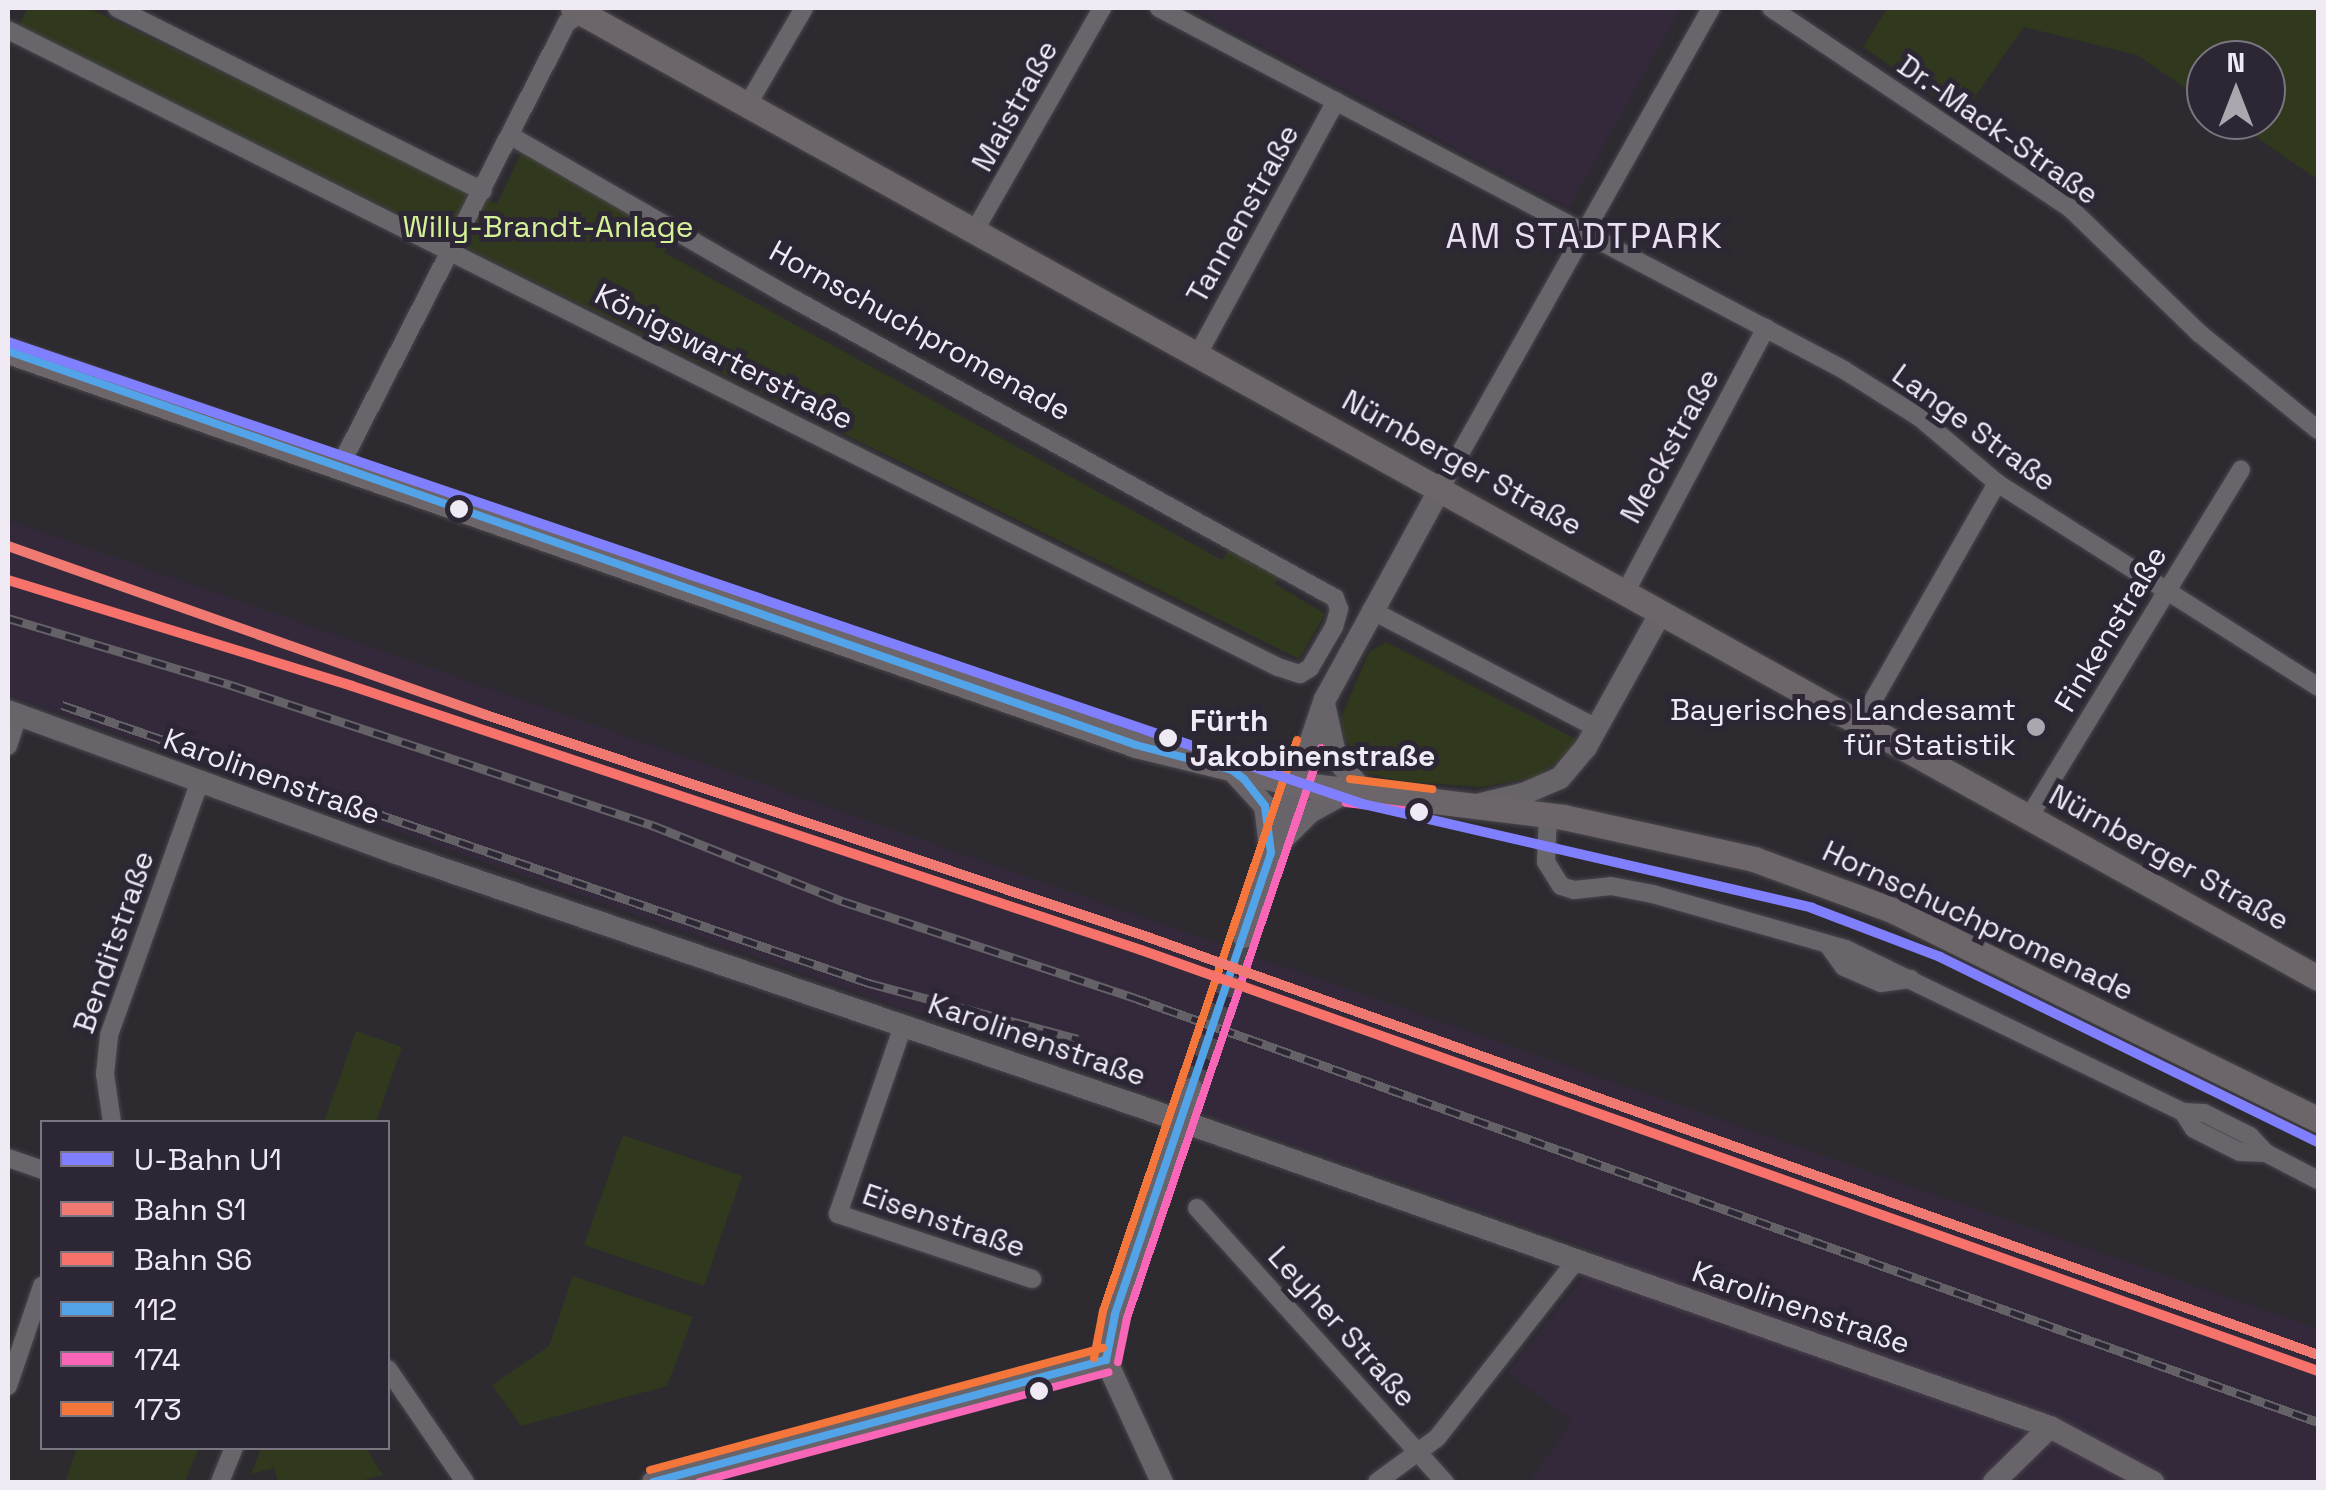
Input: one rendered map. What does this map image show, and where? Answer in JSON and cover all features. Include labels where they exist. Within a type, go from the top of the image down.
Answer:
[{"type":"main road","name":"Nürnberger Straße","points":[[580,9],[2318,978]]},
{"type":"main road","name":"Hornschuchpromenade","points":[[8,351],[1136,745],[1296,784],[1548,814],[1689,841],[1825,883],[1994,959],[2318,1120]]},
{"type":"street","points":[[118,8],[484,191]]},
{"type":"street","points":[[748,104],[804,8]]},
{"type":"street","name":"Maistraße","points":[[976,230],[1102,8]]},
{"type":"street","name":"Lange Straße","points":[[1160,8],[1766,328],[1919,417],[1997,483],[2318,688]]},
{"type":"street","points":[[1244,937],[1324,699],[1711,8]]},
{"type":"street","name":"Dr.-Mack-Straße","points":[[1771,8],[2070,208],[2199,332],[2318,430]]},
{"type":"street","points":[[340,466],[567,23],[580,9]]},
{"type":"street","name":"Königswarterstraße","points":[[8,30],[450,248],[1278,667],[1300,674],[1310,668],[1334,626],[1339,609],[1336,598],[1300,577]]},
{"type":"street","name":"Tannenstraße","points":[[1198,354],[1336,101]]},
{"type":"street","name":"Hornschuchpromenade","points":[[511,136],[783,293],[1300,577]]},
{"type":"street","name":"Meckstraße","points":[[1626,592],[1766,328]]},
{"type":"street","name":"Finkenstraße","points":[[2030,817],[2164,590],[2242,470]]},
{"type":"street","points":[[1860,725],[1997,483]]},
{"type":"street","points":[[1371,610],[1597,728]]},
{"type":"street","points":[[1660,614],[1597,728],[1560,778],[1548,814],[1546,862],[1562,886],[1574,890],[1611,886],[1653,894],[1828,945],[1844,967],[1882,983],[1911,979],[2183,1112],[2204,1113],[2250,1136],[2266,1153],[2318,1180]]},
{"type":"street","points":[[1324,699],[1336,758],[1358,785],[1375,795]]},
{"type":"street","points":[[8,746],[13,713]]},
{"type":"street","name":"Karolinenstraße","points":[[13,713],[199,783],[2050,1427],[2153,1482]]},
{"type":"street","points":[[1232,770],[1265,806],[1270,853]]},
{"type":"street","points":[[1476,806],[1523,794],[1560,778]]},
{"type":"street","name":"Benditstraße","points":[[112,1120],[105,1074],[108,1034],[199,783]]},
{"type":"street","points":[[1270,853],[1310,812],[1348,791]]},
{"type":"street","name":"Eisenstraße","points":[[903,1026],[838,1214],[1032,1279]]},
{"type":"street","points":[[1162,1482],[1106,1360],[1115,1315],[1192,1089]]},
{"type":"street","points":[[8,1158],[40,1169]]},
{"type":"street","name":"Leyher Straße","points":[[1197,1208],[1445,1482]]},
{"type":"street","points":[[1377,1482],[1420,1454],[1574,1262]]},
{"type":"street","points":[[8,1386],[40,1292]]},
{"type":"street","points":[[653,1482],[1106,1360]]},
{"type":"street","points":[[390,1372],[466,1482]]},
{"type":"street","points":[[1994,1482],[2050,1427]]},
{"type":"street","points":[[220,1482],[233,1450]]},
{"type":"shaded area","points":[[1190,8],[1681,8],[1569,208]]},
{"type":"shaded area","points":[[8,520],[2318,1329],[2318,1482],[1529,1482],[1572,1421],[1508,1372],[1602,1253],[8,695]]},
{"type":"green space","name":"Willy-Brandt-Anlage","points":[[28,8],[88,8],[497,204],[522,151],[670,234],[665,253],[1222,560],[1230,548],[1280,576],[1275,584],[1325,614],[1299,659],[18,26]]},
{"type":"green space","points":[[1887,8],[2318,8],[2318,180],[2261,140],[2286,140],[2286,40],[2186,40],[2186,88],[2137,55],[2024,27],[1962,115],[1863,47]]},
{"type":"green space","points":[[1386,642],[1576,739],[1569,753],[1536,777],[1482,787],[1400,781],[1365,773],[1344,736],[1341,717],[1369,652]]},
{"type":"green space","points":[[356,1031],[402,1047],[377,1120],[325,1120]]},
{"type":"green space","points":[[623,1135],[742,1176],[704,1286],[584,1245]]},
{"type":"green space","points":[[573,1276],[693,1317],[667,1386],[521,1426],[492,1385],[549,1346]]},
{"type":"green space","points":[[76,1450],[198,1450],[185,1482],[65,1482]]},
{"type":"green space","points":[[260,1450],[367,1450],[383,1475],[355,1482],[278,1482],[274,1468],[251,1474]]},
{"type":"tunnel","points":[[1192,1089],[1244,937]]},
{"type":"railway","points":[[8,618],[231,685],[652,825],[842,901],[1135,998],[2318,1422]]},
{"type":"railway","points":[[62,705],[869,983],[1078,1039]]},
{"type":"metro line","name":"U1","points":[[8,342],[1363,804],[1812,908],[1940,957],[2318,1142]]},
{"type":"rail line","name":"S1","points":[[8,546],[486,715],[1142,935],[2318,1355]]},
{"type":"rail line","name":"S6","points":[[8,580],[352,686],[1141,950],[2318,1371]]},
{"type":"transit line","name":"112","points":[[8,351],[1136,745],[1232,770],[1244,779],[1265,806],[1271,853],[1115,1315],[1106,1360]]},
{"type":"transit line","name":"173","points":[[1094,1358],[1103,1311],[1297,740]]},
{"type":"transit line","name":"174","points":[[1118,1362],[1127,1318],[1321,748]]},
{"type":"transit line","name":"173","points":[[1350,779],[1432,789]]},
{"type":"transit line","name":"174","points":[[1346,803],[1428,813]]},
{"type":"transit line","name":"173","points":[[650,1470],[1103,1348]]},
{"type":"transit line","name":"112","points":[[653,1482],[1106,1360]]},
{"type":"transit line","name":"174","points":[[699,1482],[1109,1372]]},
{"type":"place","name":"Bayerisches Landesamt für Statistik","points":[[2036,727]]},
{"type":"place","name":"Fürth Jakobinenstraße","points":[[1168,738]]},
{"type":"district","name":"AM STADTPARK","points":[[1585,236]]}]
